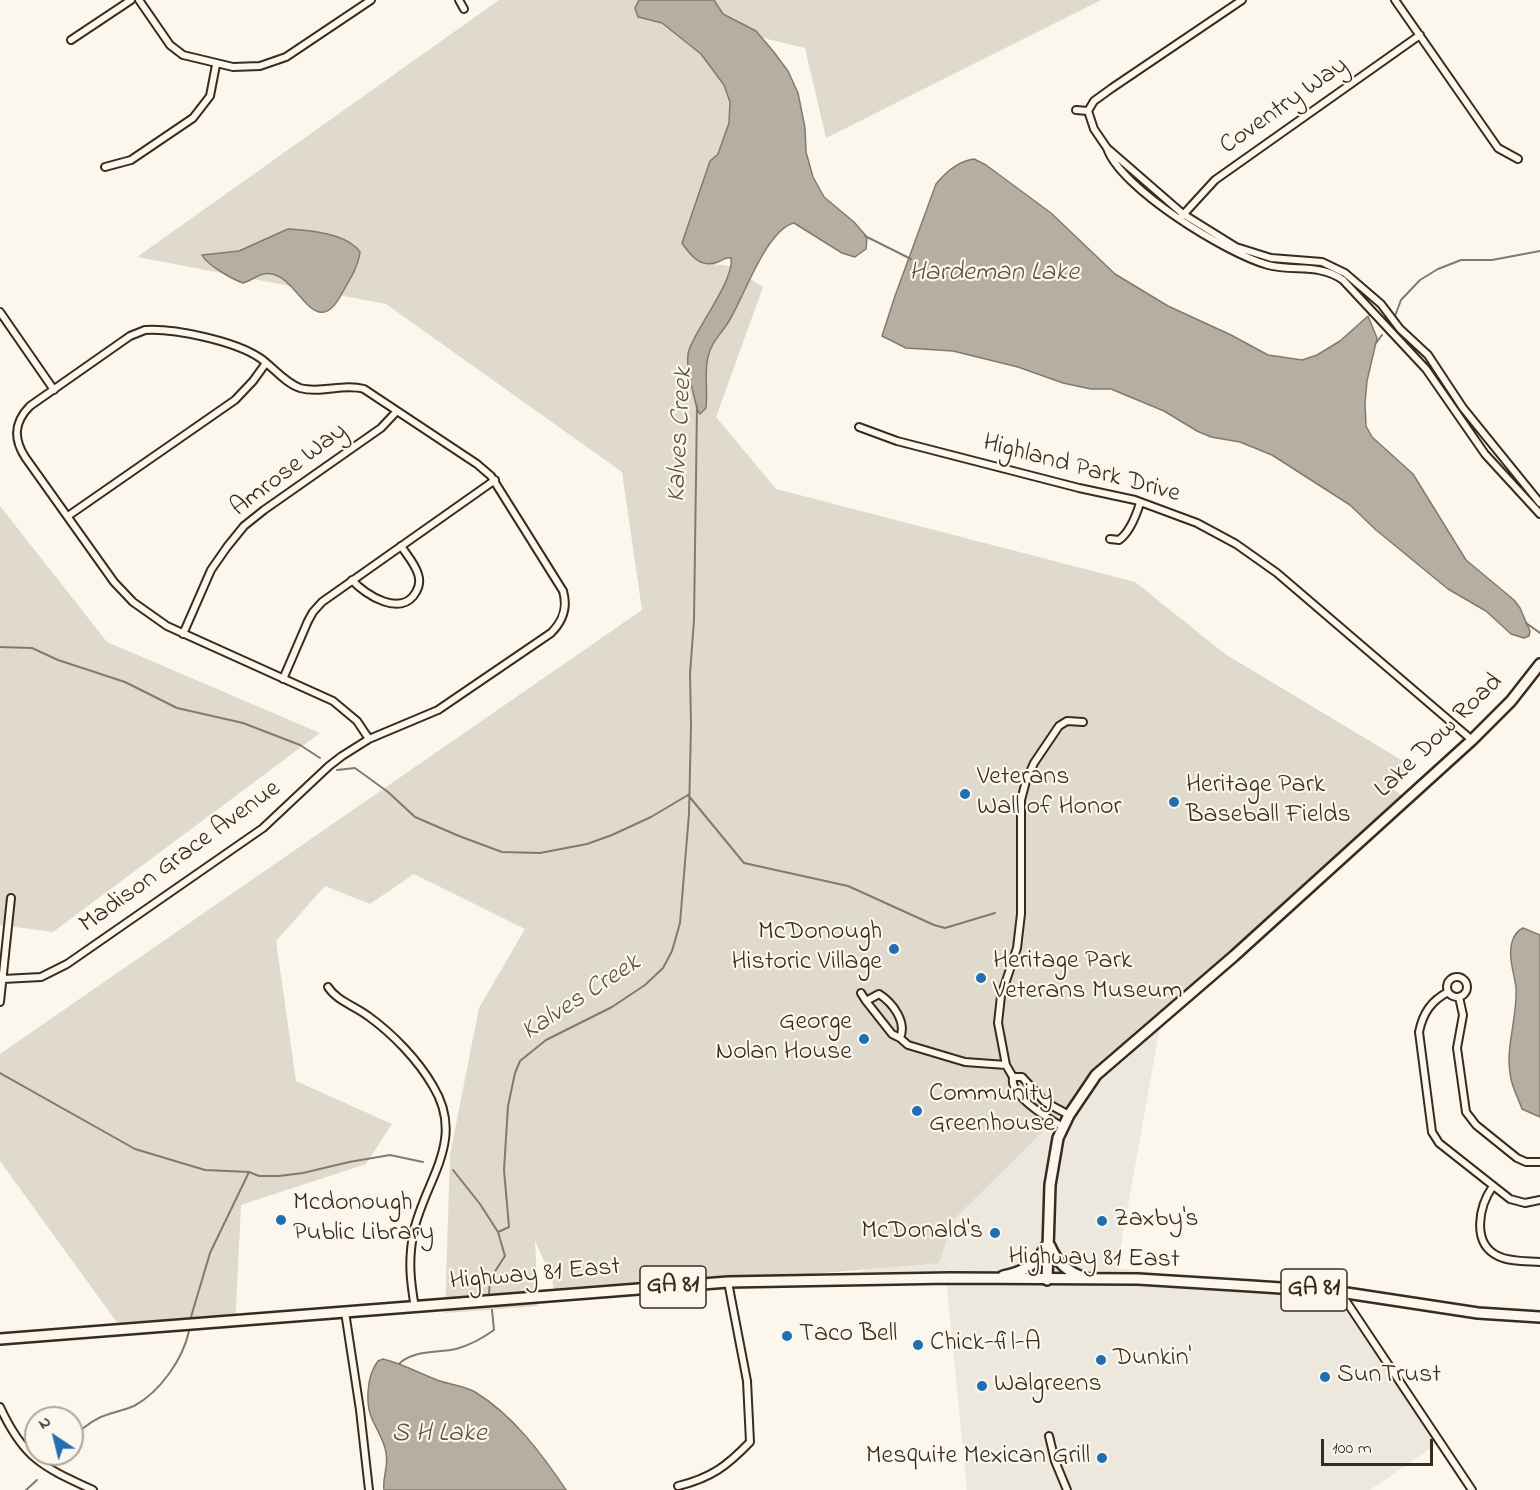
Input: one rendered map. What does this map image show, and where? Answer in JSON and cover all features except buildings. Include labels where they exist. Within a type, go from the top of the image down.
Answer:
[{"type":"main road","name":"Lake Dow Road","points":[[1047,1280],[1052,1173],[1058,1138],[1069,1115],[1096,1075],[1234,956],[1472,740],[1511,701],[1540,663]]},
{"type":"main road","points":[[993,1279],[1012,1274],[1036,1263],[1048,1241]]},
{"type":"main road","points":[[1048,1241],[1056,1259],[1064,1267],[1090,1280]]},
{"type":"main road","name":"Highway 81 East","points":[[0,1340],[728,1282],[1138,1279],[1340,1292],[1478,1313],[1540,1317]]},
{"type":"street","points":[[71,40],[131,0]]},
{"type":"street","points":[[139,0],[170,45],[183,55],[216,65],[233,67],[260,66],[280,60],[371,0]]},
{"type":"street","points":[[459,0],[464,9]]},
{"type":"street","points":[[1242,0],[1094,101],[1088,111],[1094,129],[1107,147],[1110,158],[1194,230],[1264,264],[1282,268],[1317,268],[1330,272],[1343,280],[1426,369],[1485,454],[1539,512]]},
{"type":"street","points":[[1395,0],[1498,148],[1518,159]]},
{"type":"street","name":"Coventry Way","points":[[1181,217],[1215,180],[1420,35]]},
{"type":"street","points":[[105,167],[131,160],[193,118],[210,96],[216,65]]},
{"type":"street","points":[[1076,110],[1088,111]]},
{"type":"street","points":[[1181,217],[1236,247],[1271,258],[1322,262],[1345,273],[1381,304],[1400,329],[1428,355],[1463,408],[1540,504]]},
{"type":"street","points":[[0,312],[54,390]]},
{"type":"street","name":"Madison Grace Avenue","points":[[3,979],[41,977],[67,964],[263,828],[342,756],[369,739],[438,710],[551,633],[562,619],[566,601],[563,591],[495,480],[477,464],[370,392],[358,387],[314,390],[296,387],[266,363],[242,348],[215,339],[145,330],[134,334],[24,412],[17,425],[17,438],[25,456],[108,574],[125,595],[151,617],[183,634],[341,706],[357,721],[369,739]]},
{"type":"street","points":[[69,516],[235,399],[253,381],[266,363]]},
{"type":"street","name":"Amrose Way","points":[[183,634],[212,570],[244,526],[381,428],[397,411]]},
{"type":"street","name":"Highland Park Drive","points":[[859,427],[897,441],[1140,503],[1197,523],[1241,547],[1277,573],[1472,740]]},
{"type":"street","points":[[283,679],[313,612],[322,602],[495,480]]},
{"type":"street","points":[[1110,539],[1119,540],[1126,535],[1140,503]]},
{"type":"street","points":[[352,580],[364,592],[386,602],[400,603],[410,600],[418,587],[419,576],[401,546]]},
{"type":"street","points":[[1063,1127],[1028,1104],[1014,1086],[1013,1077],[1006,1065],[998,1023],[1000,996],[1017,948],[1021,914],[1021,800],[1026,781],[1034,763],[1059,726],[1067,721],[1083,722]]},
{"type":"street","points":[[0,1002],[11,898]]},
{"type":"street","points":[[1456,977],[1462,978],[1467,984],[1467,991],[1459,997],[1454,997],[1448,992],[1447,985],[1456,977]]},
{"type":"street","points":[[328,987],[334,995],[368,1015],[394,1037],[433,1086],[444,1109],[445,1145],[441,1161],[421,1206],[410,1254],[409,1275],[415,1308]]},
{"type":"street","points":[[1448,992],[1430,1005],[1419,1032],[1431,1130],[1439,1143],[1506,1196],[1527,1203],[1540,1200]]},
{"type":"street","points":[[861,993],[892,1035],[908,1045],[965,1062],[1006,1065]]},
{"type":"street","points":[[866,1001],[879,994],[884,997],[901,1019],[903,1026],[900,1038]]},
{"type":"street","points":[[1459,997],[1463,1015],[1457,1048],[1467,1114],[1476,1125],[1516,1157],[1526,1162],[1540,1162]]},
{"type":"street","points":[[1013,1077],[1022,1077],[1049,1104],[1069,1115]]},
{"type":"street","points":[[1042,1115],[1049,1104]]},
{"type":"street","points":[[1493,1186],[1481,1210],[1480,1230],[1490,1250],[1499,1256],[1540,1262]]},
{"type":"street","points":[[678,1486],[700,1481],[733,1460],[750,1442],[747,1381],[728,1282]]},
{"type":"street","points":[[1340,1292],[1472,1490]]},
{"type":"street","points":[[345,1312],[369,1490]]},
{"type":"street","points":[[0,1407],[21,1445],[32,1456],[54,1472],[93,1490]]},
{"type":"street","points":[[1049,1436],[1055,1461],[1067,1490]]},
{"type":"shaded area","points":[[499,0],[639,0],[635,8],[642,19],[662,23],[701,54],[724,85],[730,102],[729,123],[718,154],[710,161],[682,243],[691,256],[702,263],[730,266],[763,287],[716,417],[776,489],[1135,582],[1225,654],[1413,767],[1392,788],[1410,802],[1157,1019],[953,1220],[939,1263],[555,1296],[552,1278],[535,1241],[538,1306],[445,1313],[450,1155],[479,1008],[525,929],[414,874],[370,904],[325,886],[276,941],[296,1081],[392,1124],[366,1164],[241,1205],[235,1328],[126,1335],[0,1161],[0,1054],[642,610],[622,472],[386,304],[137,257]]},
{"type":"shaded area","points":[[714,0],[1101,0],[826,138],[805,48],[763,38],[756,31],[723,14]]},
{"type":"shaded area","points":[[0,506],[107,642],[320,733],[53,932],[0,925]]},
{"type":"shaded area","points":[[1162,1015],[1117,1268],[1335,1296],[1438,1443],[1370,1490],[967,1490],[946,1277],[848,1283]]},
{"type":"water","points":[[639,0],[714,0],[723,14],[756,31],[788,71],[798,93],[805,128],[806,152],[813,177],[824,197],[854,222],[867,237],[866,249],[855,257],[842,253],[794,223],[784,228],[774,238],[729,321],[709,352],[706,369],[706,408],[700,414],[690,379],[689,350],[722,290],[731,267],[731,258],[706,264],[692,256],[682,243],[710,161],[718,154],[729,123],[730,102],[724,85],[701,54],[662,23],[638,17],[635,8]]},
{"type":"water","name":"Hardeman Lake","points":[[974,159],[986,165],[1051,213],[1115,274],[1168,306],[1268,355],[1302,360],[1317,355],[1340,341],[1368,316],[1377,338],[1367,381],[1366,426],[1372,437],[1413,474],[1466,560],[1514,600],[1530,631],[1529,636],[1524,638],[1511,634],[1486,611],[1448,589],[1376,530],[1350,505],[1272,455],[1240,442],[1211,437],[1164,411],[1111,389],[1091,389],[1063,383],[1018,367],[953,351],[906,348],[882,336],[936,184],[953,168]]},
{"type":"water","points":[[288,229],[337,237],[360,252],[355,269],[341,295],[332,307],[324,312],[316,311],[308,305],[286,281],[278,276],[263,274],[243,283],[214,267],[202,255],[239,251]]},
{"type":"water","points":[[1523,928],[1540,935],[1540,1117],[1522,1109],[1509,1068],[1516,999],[1511,948],[1515,935]]},
{"type":"water","name":"S H Lake","points":[[383,1359],[440,1381],[471,1390],[489,1401],[526,1436],[566,1490],[384,1490],[387,1458],[368,1405],[371,1374],[378,1361]]},
{"type":"waterway","points":[[865,236],[911,259]]},
{"type":"waterway","points":[[1395,316],[1401,300],[1420,280],[1438,269],[1461,260],[1492,260],[1540,251]]},
{"type":"waterway","points":[[1376,343],[1382,335]]},
{"type":"waterway","name":"Kalves Creek","points":[[498,1232],[509,1227],[504,1170],[508,1106],[520,1061],[546,1040],[612,1007],[645,985],[663,968],[672,951],[680,923],[689,814],[697,406]]},
{"type":"waterway","points":[[1526,623],[1540,633]]},
{"type":"waterway","points":[[0,647],[32,648],[58,660],[125,682],[177,708],[243,723],[300,745],[320,758]]},
{"type":"waterway","points":[[337,770],[355,768],[388,792],[415,817],[502,852],[540,853],[587,844],[651,817],[688,795]]},
{"type":"waterway","name":"Kalves Creek","points":[[688,795],[744,863],[848,886],[945,928],[995,913]]},
{"type":"waterway","points":[[0,1073],[135,1149],[205,1170],[279,1176],[390,1155],[423,1162]]},
{"type":"waterway","points":[[453,1170],[480,1204],[498,1232],[505,1256],[490,1279],[489,1293]]},
{"type":"waterway","points":[[191,1317],[210,1253],[249,1172]]},
{"type":"waterway","name":"Kalves Creek","points":[[399,1364],[411,1356],[456,1349],[481,1338],[494,1330],[492,1310]]},
{"type":"waterway","points":[[84,1428],[106,1415],[134,1406],[153,1392],[169,1374],[182,1353],[189,1331]]},
{"type":"waterway","points":[[26,1490],[37,1480]]},
{"type":"place","name":"Veterans Wall of Honor","points":[[965,794]]},
{"type":"place","name":"Heritage Park Baseball Fields","points":[[1174,802]]},
{"type":"place","name":"McDonough Historic Village","points":[[894,949]]},
{"type":"place","name":"Heritage Park Veterans Museum","points":[[981,978]]},
{"type":"place","name":"George Nolan House","points":[[864,1039]]},
{"type":"place","name":"Community Greenhouse","points":[[917,1111]]},
{"type":"place","name":"Mcdonough Public Library","points":[[281,1220]]},
{"type":"place","name":"Zaxby's","points":[[1102,1221]]},
{"type":"place","name":"McDonald's","points":[[995,1233]]},
{"type":"place","name":"Taco Bell","points":[[787,1336]]},
{"type":"place","name":"Chick-fil-A","points":[[918,1345]]},
{"type":"place","name":"Dunkin'","points":[[1101,1360]]},
{"type":"place","name":"SunTrust","points":[[1325,1377]]},
{"type":"place","name":"Walgreens","points":[[982,1386]]},
{"type":"place","name":"Mesquite Mexican Grill","points":[[1102,1458]]}]
